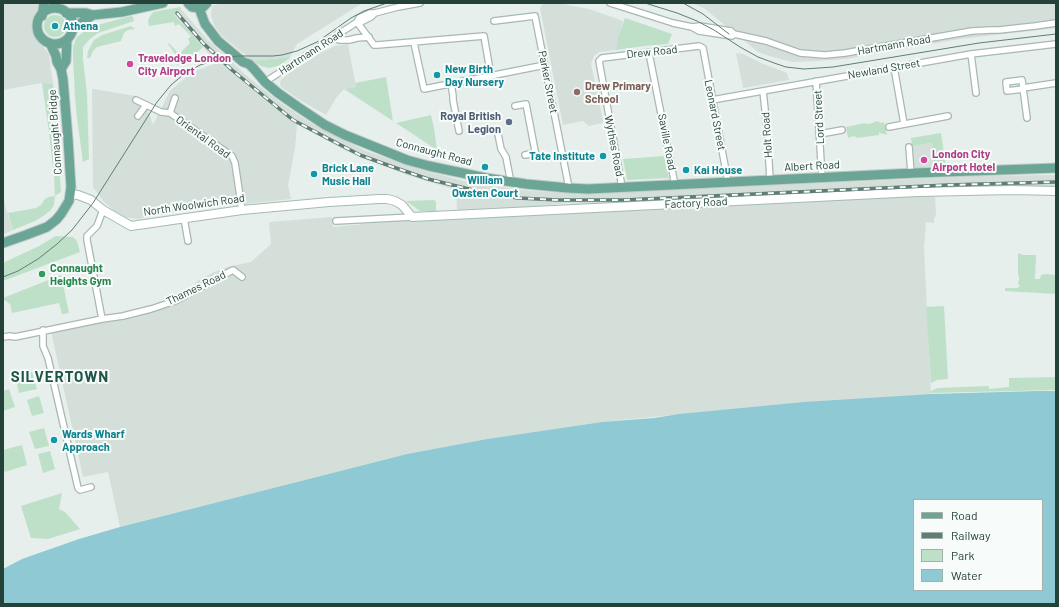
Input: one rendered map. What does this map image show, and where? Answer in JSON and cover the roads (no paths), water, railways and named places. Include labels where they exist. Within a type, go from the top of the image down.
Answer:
[{"type":"main road","points":[[42,16],[44,3]]},
{"type":"main road","points":[[63,9],[72,19],[72,32],[67,40],[62,43],[50,43],[44,40],[38,28],[38,21],[49,10],[63,9],[93,15],[122,12],[163,3]]},
{"type":"main road","name":"Connaught Road","points":[[188,3],[192,7],[203,6],[204,24],[210,33],[243,62],[249,64],[265,82],[325,125],[345,135],[407,160],[429,166],[510,182],[568,188]]},
{"type":"main road","points":[[73,28],[93,15]]},
{"type":"main road","name":"Connaught Bridge","points":[[62,69],[66,61],[67,40]]},
{"type":"main road","name":"Connaught Bridge","points":[[50,43],[57,62],[62,69],[68,139],[71,187],[70,194]]},
{"type":"main road","name":"Albert Road","points":[[568,188],[675,185],[911,173],[1056,168]]},
{"type":"main road","points":[[3,243],[51,225],[66,208],[70,194]]},
{"type":"street","name":"Hartmann Road","points":[[265,82],[358,22],[359,18],[370,13],[420,3]]},
{"type":"street","name":"Hartmann Road","points":[[610,3],[668,22],[692,27],[700,26],[731,31],[734,34],[766,41],[800,53],[825,55],[845,53],[972,31],[999,30],[1056,23]]},
{"type":"street","name":"Parker Street","points":[[494,21],[535,16],[568,188]]},
{"type":"street","points":[[358,22],[374,44],[377,45],[484,36],[491,76]]},
{"type":"street","points":[[357,38],[363,30]]},
{"type":"street","points":[[336,36],[339,40],[369,37]]},
{"type":"street","points":[[414,43],[424,89],[545,65]]},
{"type":"street","name":"Newland Street","points":[[712,100],[971,54],[1056,44]]},
{"type":"street","name":"Drew Road","points":[[602,58],[699,46],[703,48]]},
{"type":"street","name":"Leonard Street","points":[[703,48],[728,182]]},
{"type":"street","name":"Saville Road","points":[[649,52],[675,185]]},
{"type":"street","points":[[971,54],[976,92]]},
{"type":"street","name":"Wythes Road","points":[[602,58],[599,62],[622,187]]},
{"type":"street","points":[[894,67],[904,124]]},
{"type":"street","name":"Lord Street","points":[[816,81],[822,178]]},
{"type":"street","points":[[451,83],[453,96],[452,100],[459,132]]},
{"type":"street","points":[[1027,118],[1023,89],[1056,84]]},
{"type":"street","name":"Holt Road","points":[[763,91],[770,180]]},
{"type":"street","name":"Oriental Road","points":[[170,113],[175,98]]},
{"type":"street","name":"Oriental Road","points":[[136,100],[161,112],[170,113],[232,156],[235,163],[242,210]]},
{"type":"street","points":[[515,106],[526,104],[536,156],[562,157]]},
{"type":"street","points":[[138,116],[146,105]]},
{"type":"street","points":[[889,127],[948,116]]},
{"type":"street","points":[[820,134],[842,130]]},
{"type":"street","points":[[498,134],[501,149],[506,157],[510,182]]},
{"type":"street","points":[[909,147],[911,173]]},
{"type":"street","points":[[525,154],[536,153]]},
{"type":"street","name":"Factory Road","points":[[336,221],[412,216],[918,192],[1012,190],[1056,191]]},
{"type":"street","name":"North Woolwich Road","points":[[70,194],[78,195],[91,200],[103,210],[131,226],[242,210],[329,202],[388,199],[402,205],[412,216]]},
{"type":"street","points":[[102,319],[87,240],[88,236],[97,226],[103,210]]},
{"type":"street","points":[[184,218],[188,241]]},
{"type":"street","name":"Thames Road","points":[[3,337],[15,337],[42,330],[123,316],[151,309],[175,301],[233,270],[242,277]]},
{"type":"street","points":[[42,330],[43,346],[48,358],[78,488],[80,490],[91,488]]},
{"type":"water","points":[[1056,391],[1056,604],[3,604],[3,569],[22,559],[79,539],[120,527],[407,454],[487,439],[602,422],[803,402],[931,394]]},
{"type":"tram line","points":[[3,277],[18,271],[38,259],[72,230],[93,203],[157,102],[171,85],[184,74],[200,65],[222,58],[238,56],[273,56],[297,51],[317,42],[351,18],[364,11],[387,3]]},
{"type":"tram line","points":[[645,3],[697,21],[758,57],[786,67],[804,69],[833,67],[979,43],[1056,34]]},
{"type":"tram line","points":[[683,3],[703,14],[729,34]]},
{"type":"railway","points":[[177,13],[203,43],[232,70],[293,120],[360,155],[428,179],[485,193],[518,198],[558,200],[624,200],[948,185],[1056,182]]},
{"type":"place","name":"Athena","points":[[55,26]]},
{"type":"place","name":"Travelodge London City Airport","points":[[130,64]]},
{"type":"place","name":"New Birth Day Nursery","points":[[437,75]]},
{"type":"place","name":"Drew Primary School","points":[[577,92]]},
{"type":"place","name":"Royal British Legion","points":[[509,122]]},
{"type":"place","name":"Tate Institute","points":[[603,156]]},
{"type":"place","name":"London City Airport Hotel","points":[[924,160]]},
{"type":"place","name":"William Owsten Court","points":[[485,167]]},
{"type":"place","name":"Kai House","points":[[686,170]]},
{"type":"place","name":"Brick Lane Music Hall","points":[[314,174]]},
{"type":"place","name":"Connaught Heights Gym","points":[[42,274]]},
{"type":"place","name":"Wards Wharf Approach","points":[[54,440]]},
{"type":"district","name":"SILVERTOWN","points":[[60,377]]}]
